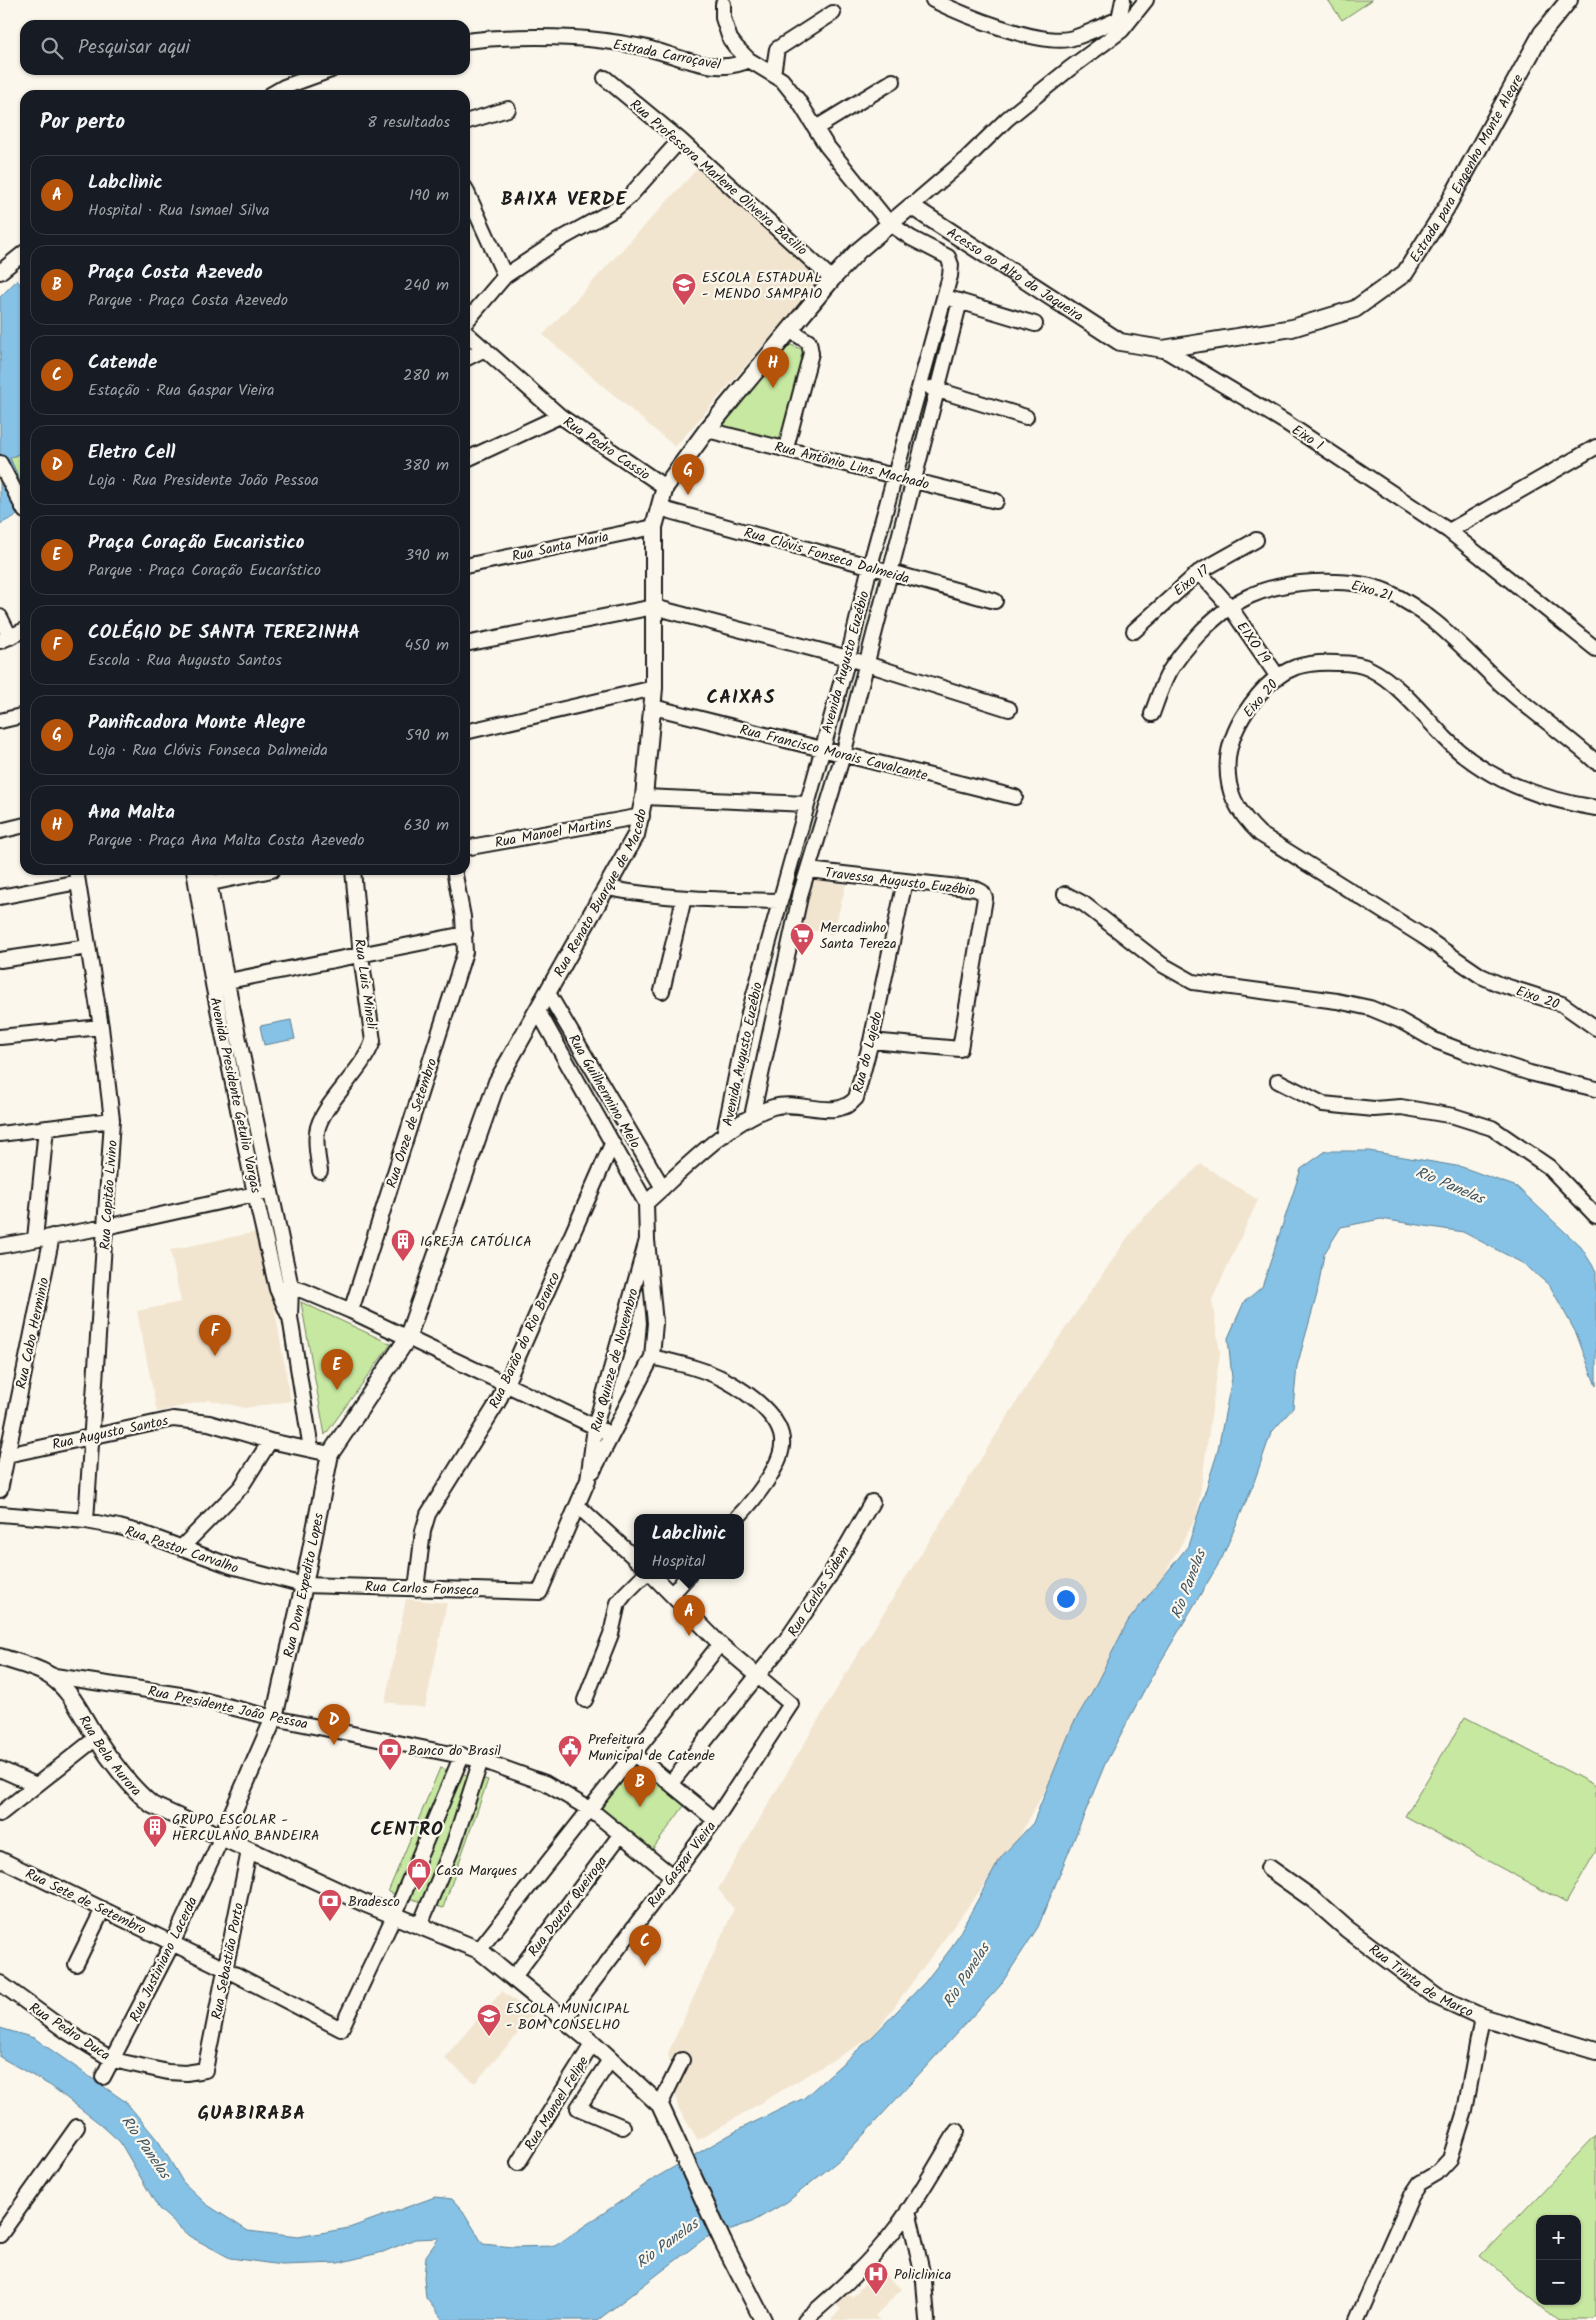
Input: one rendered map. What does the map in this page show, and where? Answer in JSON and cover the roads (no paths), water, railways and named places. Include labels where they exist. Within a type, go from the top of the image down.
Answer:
[{"type":"street","points":[[933,0],[992,24],[1047,39],[1070,39],[1120,25]]},
{"type":"street","points":[[1120,25],[1123,0]]},
{"type":"street","points":[[911,206],[967,158],[1007,119],[1120,25],[1146,0]]},
{"type":"street","name":"Estrada para Engenho Monte Alegre","points":[[1120,342],[1164,349],[1292,328],[1355,309],[1405,272],[1446,208],[1542,33],[1569,0]]},
{"type":"street","points":[[723,4],[724,18],[730,39],[748,60]]},
{"type":"street","points":[[773,74],[777,49],[833,13]]},
{"type":"street","name":"Estrada Carroçavel","points":[[470,41],[572,38],[639,46],[686,60],[721,67],[738,65],[748,60]]},
{"type":"street","name":"Avenida Augusto Euzébio","points":[[724,1136],[749,1013],[821,749],[848,658],[870,566],[951,270],[948,257],[911,238],[889,223],[826,145],[798,100],[782,80],[748,60]]},
{"type":"street","points":[[279,90],[317,75]]},
{"type":"street","name":"Rua Professora Marlene Oliveira Basilio","points":[[605,78],[680,140],[832,279]]},
{"type":"street","points":[[816,128],[893,81]]},
{"type":"street","points":[[470,121],[508,110]]},
{"type":"street","points":[[470,317],[505,276],[559,240],[615,209],[640,186],[680,140]]},
{"type":"street","points":[[470,199],[505,276]]},
{"type":"street","name":"Rua Renato Buarque de Macedo","points":[[330,1454],[407,1339],[497,1082],[636,835],[642,816],[653,707],[654,527],[665,487],[707,430],[791,331],[832,279],[858,251],[911,206]]},
{"type":"street","name":"Acesso ao Alto da Jaqueira","points":[[911,206],[1120,342]]},
{"type":"street","points":[[0,272],[20,256]]},
{"type":"street","points":[[944,296],[1035,324]]},
{"type":"street","name":"Avenida Augusto Euzébio","points":[[752,1116],[778,990],[808,870],[843,755],[912,479],[938,391],[960,301]]},
{"type":"street","points":[[786,448],[810,353],[809,342],[791,331]]},
{"type":"street","points":[[470,336],[560,416]]},
{"type":"street","points":[[470,356],[485,349]]},
{"type":"street","name":"Eixo 1","points":[[1164,349],[1286,422],[1449,531],[1596,649]]},
{"type":"street","points":[[920,385],[1026,417]]},
{"type":"street","name":"Rua Pedro Cassio","points":[[470,458],[560,416],[665,487]]},
{"type":"street","name":"Rua Antônio Lins Machado","points":[[707,430],[996,501]]},
{"type":"street","points":[[1449,531],[1596,447]]},
{"type":"street","points":[[0,463],[20,501]]},
{"type":"street","name":"Rua Clóvis Fonseca Dalmeida","points":[[659,508],[994,601]]},
{"type":"street","name":"Rua Santa Maria","points":[[470,565],[654,527]]},
{"type":"street","name":"Eixo 17","points":[[1134,631],[1199,572],[1256,540]]},
{"type":"street","name":"EIXO 19","points":[[1199,572],[1230,607],[1278,677]]},
{"type":"street","name":"Eixo 21","points":[[1152,714],[1168,673],[1179,656],[1211,621],[1230,607],[1259,591],[1280,585],[1345,582],[1386,592],[1428,616],[1502,685],[1596,762]]},
{"type":"street","points":[[470,643],[654,606],[848,658],[1009,709]]},
{"type":"street","points":[[0,617],[5,639],[20,632]]},
{"type":"street","name":"Eixo 20","points":[[1596,808],[1546,798],[1521,790],[1486,770],[1447,740],[1386,680],[1369,668],[1344,663],[1309,664],[1294,668],[1278,677],[1257,697],[1244,715],[1235,731],[1228,756],[1229,786],[1235,804],[1243,818],[1260,834],[1407,926],[1481,976],[1499,984],[1562,1004],[1596,1028]]},
{"type":"street","points":[[470,731],[654,688]]},
{"type":"street","name":"Rua Francisco Morais Cavalcante","points":[[653,707],[1015,797]]},
{"type":"street","points":[[0,721],[20,716]]},
{"type":"street","points":[[644,797],[807,804]]},
{"type":"street","name":"Rua Manoel Martins","points":[[470,847],[642,816]]},
{"type":"street","points":[[0,831],[20,826]]},
{"type":"street","name":"Travessa Augusto Euzébio","points":[[808,870],[976,889],[982,892],[985,898],[960,1049],[871,1041]]},
{"type":"street","points":[[205,880],[238,875]]},
{"type":"street","name":"Rua Luis Mineli","points":[[320,1171],[317,1138],[320,1123],[368,1054],[373,1041],[361,956],[353,875]]},
{"type":"street","name":"Rua Onze de Setembro","points":[[351,1311],[465,952],[455,875]]},
{"type":"street","points":[[0,897],[77,876]]},
{"type":"street","name":"Rua Capitão Livino","points":[[77,876],[101,1027],[112,1120],[86,1521]]},
{"type":"street","name":"Avenida Presidente Getulio Vargas","points":[[205,880],[220,983],[256,1194],[277,1289],[290,1317]]},
{"type":"street","name":"Rua do Lajedo","points":[[646,1203],[724,1136],[752,1116],[774,1107],[786,1105],[828,1109],[844,1108],[856,1098],[871,1041],[905,881]]},
{"type":"street","points":[[607,888],[637,894],[684,898],[779,902]]},
{"type":"street","points":[[1065,894],[1084,904],[1161,964],[1193,982],[1337,1001],[1370,1008],[1399,1020],[1436,1041],[1465,1052],[1530,1073],[1596,1089]]},
{"type":"street","points":[[662,991],[684,898]]},
{"type":"street","points":[[220,983],[464,934]]},
{"type":"street","points":[[0,960],[88,947]]},
{"type":"street","name":"Avenida Presidente Getulio Vargas","points":[[220,983],[271,1191],[291,1286],[290,1317],[311,1449]]},
{"type":"street","name":"Rua Guilhermino Melo","points":[[548,993],[663,1188]]},
{"type":"street","points":[[538,1011],[646,1203]]},
{"type":"street","points":[[0,1037],[101,1027]]},
{"type":"street","points":[[1278,1081],[1323,1104],[1374,1109],[1401,1107],[1454,1116],[1492,1128],[1549,1167],[1596,1216]]},
{"type":"street","points":[[0,1134],[112,1120]]},
{"type":"street","points":[[35,1239],[46,1128]]},
{"type":"street","name":"Rua Barão do Rio Branco","points":[[416,1589],[423,1531],[428,1514],[498,1402],[612,1144]]},
{"type":"street","points":[[0,1246],[106,1227],[271,1191]]},
{"type":"street","name":"Rua Quinze de Novembro","points":[[540,1592],[588,1480],[652,1357],[656,1323],[647,1240],[646,1203]]},
{"type":"street","name":"Rua Cabo Herminio","points":[[0,1490],[52,1236]]},
{"type":"street","name":"Rua Quinze de Novembro","points":[[588,1480],[595,1427],[647,1240]]},
{"type":"street","points":[[277,1289],[291,1286],[351,1311],[612,1434]]},
{"type":"street","points":[[652,1357],[702,1370],[725,1380],[764,1409],[781,1432],[782,1446],[778,1462],[750,1504],[741,1514]]},
{"type":"street","name":"Rua Augusto Santos","points":[[7,1455],[158,1421],[186,1419],[270,1441],[330,1454]]},
{"type":"street","points":[[181,1548],[241,1487],[270,1441]]},
{"type":"street","name":"Rua Dom Expedito Lopes","points":[[221,1839],[274,1718],[304,1585],[330,1454]]},
{"type":"street","name":"Rua Carlos Sidem","points":[[671,1783],[787,1639],[826,1582],[872,1502]]},
{"type":"street","points":[[578,1506],[634,1558]]},
{"type":"street","name":"Rua Pastor Carvalho","points":[[0,1514],[86,1521],[142,1533],[231,1566],[304,1585]]},
{"type":"street","points":[[585,1700],[611,1634],[618,1603],[640,1579]]},
{"type":"street","points":[[656,1579],[720,1644],[758,1677]]},
{"type":"street","points":[[672,1594],[685,1579]]},
{"type":"street","name":"Rua Carlos Fonseca","points":[[304,1585],[540,1592]]},
{"type":"street","points":[[479,1950],[720,1644]]},
{"type":"street","name":"Rua Bela Aurora","points":[[0,1657],[48,1675],[79,1708],[96,1738],[142,1798],[152,1805],[221,1839],[364,1903],[479,1950],[594,2043],[660,2105],[673,2129],[723,2242],[763,2320]]},
{"type":"street","name":"Rua Presidente João Pessoa","points":[[48,1675],[187,1696],[274,1718],[462,1755],[487,1762],[545,1783],[591,1810],[672,1876]]},
{"type":"street","name":"Rua Gaspar Vieira","points":[[564,2020],[715,1820],[774,1733],[791,1704],[758,1677]]},
{"type":"street","points":[[0,1814],[96,1738]]},
{"type":"street","points":[[634,1754],[715,1820]]},
{"type":"street","points":[[394,1914],[462,1755]]},
{"type":"street","points":[[420,1925],[487,1762]]},
{"type":"street","points":[[0,1769],[36,1785]]},
{"type":"street","name":"Rua Doutor Queiroga","points":[[513,1978],[621,1834]]},
{"type":"street","name":"Rua Justiniano Lacerda","points":[[102,2078],[172,1944],[221,1839]]},
{"type":"street","name":"Rua Sebastião Porto","points":[[205,2070],[249,1851]]},
{"type":"street","name":"Rua Sete de Setembro","points":[[0,1859],[225,1969],[341,2029],[394,1914]]},
{"type":"street","name":"Rua Trinta de Março","points":[[1269,1868],[1314,1900],[1348,1929],[1436,1996],[1482,2017],[1596,2050]]},
{"type":"street","points":[[76,1964],[103,1909]]},
{"type":"street","name":"Rua Pedro Duca","points":[[0,1983],[66,2031],[113,2060],[168,2072],[186,2073],[205,2070]]},
{"type":"street","points":[[1357,2320],[1397,2225],[1412,2195],[1420,2182],[1437,2173],[1450,2159],[1464,2111],[1482,2017]]},
{"type":"street","name":"Rua Manoel Felipe","points":[[518,2162],[594,2043]]},
{"type":"street","points":[[610,2060],[578,2108],[623,2127]]},
{"type":"street","points":[[660,2105],[682,2060]]},
{"type":"street","points":[[0,2235],[77,2126]]},
{"type":"street","points":[[805,2320],[850,2279],[882,2246],[908,2210],[957,2132]]},
{"type":"street","points":[[908,2210],[924,2282],[928,2320]]},
{"type":"water","points":[[17,280],[20,284],[20,453],[10,458],[20,481],[20,514],[0,524],[0,297]]},
{"type":"water","points":[[291,1020],[295,1039],[264,1045],[260,1026]]},
{"type":"water","name":"Rio Panelas","points":[[1326,1151],[1369,1151],[1462,1167],[1517,1187],[1581,1247],[1596,1271],[1596,1386],[1576,1333],[1550,1286],[1524,1264],[1463,1232],[1381,1219],[1341,1227],[1324,1254],[1317,1294],[1297,1366],[1293,1408],[1271,1433],[1253,1485],[1222,1558],[1148,1683],[1105,1764],[1038,1927],[1000,1986],[844,2156],[787,2202],[752,2222],[705,2238],[598,2320],[443,2320],[426,2298],[424,2277],[426,2256],[439,2238],[415,2239],[383,2252],[338,2263],[282,2265],[230,2258],[189,2236],[159,2209],[120,2142],[99,2123],[51,2086],[0,2057],[0,2028],[34,2038],[126,2102],[159,2142],[183,2182],[206,2204],[248,2231],[298,2237],[349,2228],[435,2197],[452,2199],[463,2211],[483,2244],[513,2247],[555,2246],[655,2178],[738,2130],[804,2098],[872,2037],[925,1982],[952,1947],[1001,1857],[1033,1823],[1073,1724],[1092,1692],[1128,1621],[1188,1546],[1217,1454],[1232,1378],[1228,1338],[1244,1302],[1262,1287],[1301,1169]]},
{"type":"place","name":"ESCOLA ESTADUAL - MENDO SAMPAIO","points":[[684,306]]},
{"type":"place","name":"Ana Malta","points":[[773,388]]},
{"type":"place","name":"Panificadora Monte Alegre","points":[[688,495]]},
{"type":"place","name":"Mercadinho Santa Tereza","points":[[802,956]]},
{"type":"place","name":"IGREJA CATÓLICA","points":[[403,1262]]},
{"type":"place","name":"COLÉGIO DE SANTA TEREZINHA","points":[[215,1356]]},
{"type":"place","name":"Praça Coração Eucaristico","points":[[337,1390]]},
{"type":"place","name":"Labclinic","points":[[689,1636]]},
{"type":"place","name":"Eletro Cell","points":[[334,1745]]},
{"type":"place","name":"Prefeitura Municipal de Catende","points":[[570,1768]]},
{"type":"place","name":"Banco do Brasil","points":[[390,1771]]},
{"type":"place","name":"Praça Costa Azevedo","points":[[640,1807]]},
{"type":"place","name":"GRUPO ESCOLAR - HERCULANO BANDEIRA","points":[[155,1848]]},
{"type":"place","name":"Casa Marques","points":[[419,1891]]},
{"type":"place","name":"Bradesco","points":[[330,1922]]},
{"type":"place","name":"Catende","points":[[645,1966]]},
{"type":"place","name":"ESCOLA MUNICIPAL - BOM CONSELHO","points":[[489,2037]]},
{"type":"place","name":"Policlinica","points":[[876,2295]]},
{"type":"district","name":"BAIXA VERDE","points":[[564,198]]},
{"type":"district","name":"CAIXAS","points":[[741,696]]},
{"type":"district","name":"CENTRO","points":[[407,1828]]},
{"type":"district","name":"GUABIRABA","points":[[252,2112]]}]
